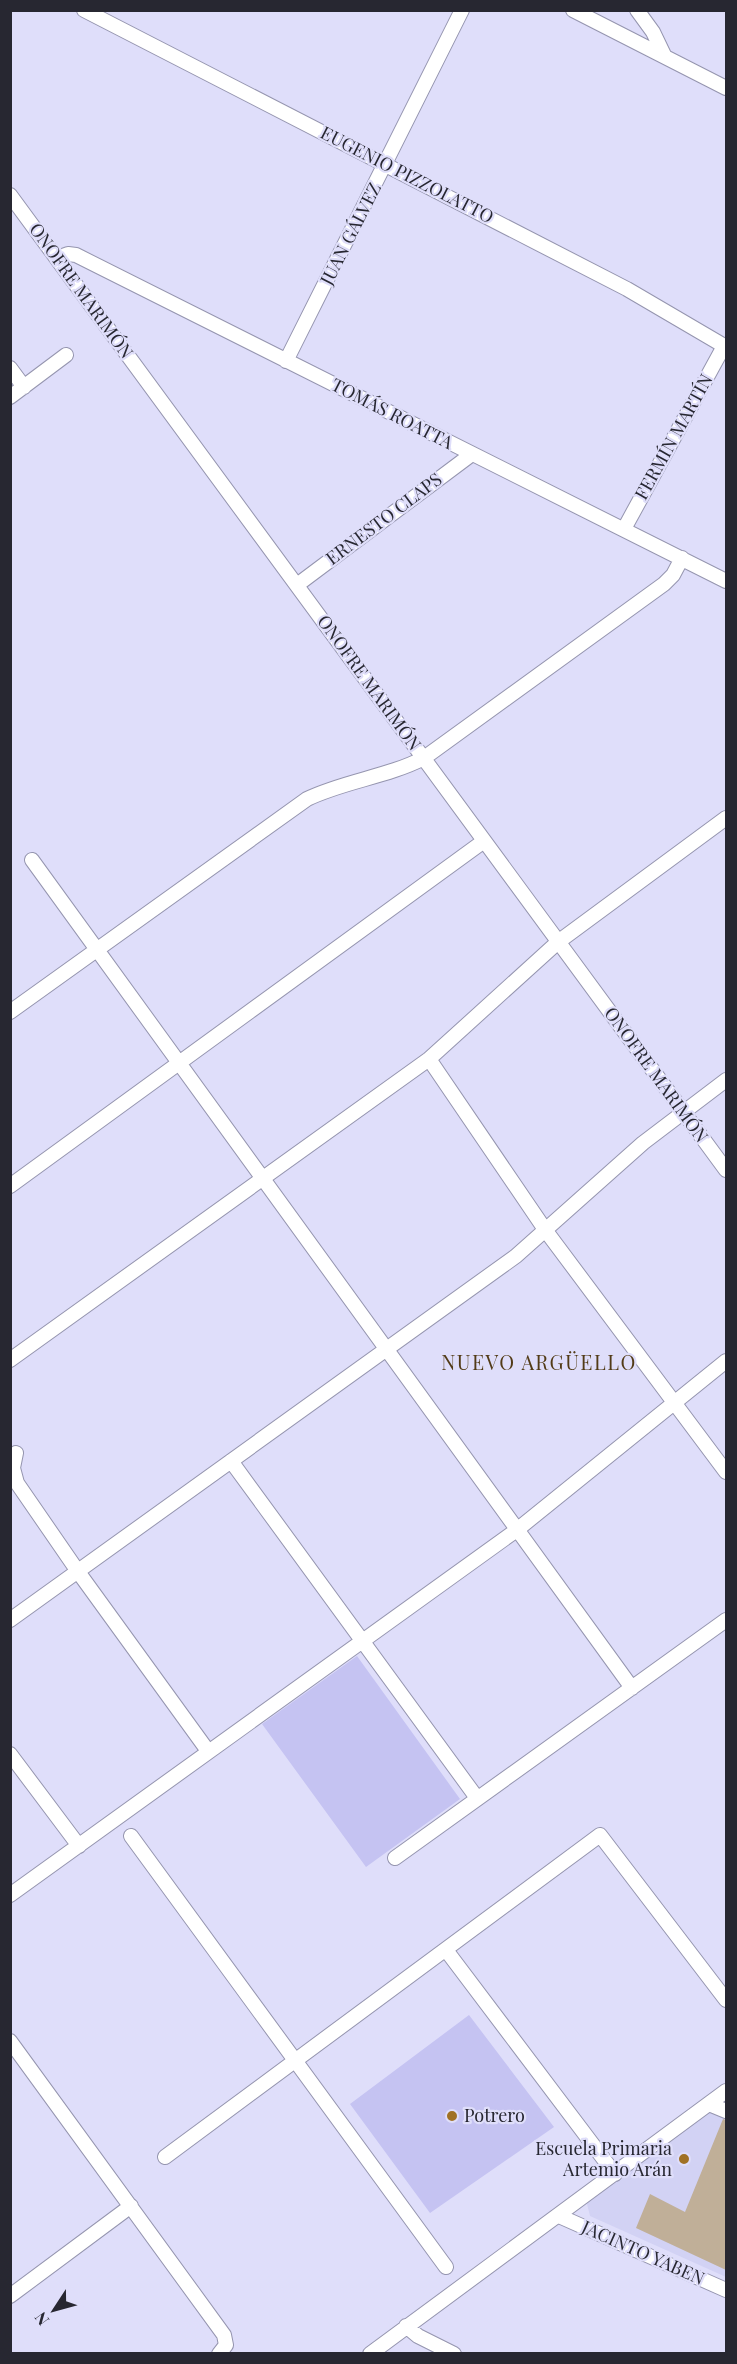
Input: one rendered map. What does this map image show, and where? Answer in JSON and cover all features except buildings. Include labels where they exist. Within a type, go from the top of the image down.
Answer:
[{"type":"street","name":"EUGENIO PIZZOLATTO","points":[[84,10],[627,289],[725,346]]},
{"type":"street","name":"JUAN GÁLVEZ","points":[[286,361],[462,10]]},
{"type":"street","points":[[573,10],[726,88]]},
{"type":"street","points":[[637,10],[653,32],[665,57]]},
{"type":"street","name":"ONOFRE MARIMÓN","points":[[10,195],[726,1170]]},
{"type":"street","name":"TOMÁS ROATTA","points":[[57,258],[68,254],[75,255],[726,581]]},
{"type":"street","name":"FERMÍN MARTÍN","points":[[624,529],[725,346]]},
{"type":"street","points":[[10,397],[66,355]]},
{"type":"street","points":[[10,368],[24,387]]},
{"type":"street","name":"ERNESTO CLAPS","points":[[297,585],[472,454]]},
{"type":"street","points":[[10,1012],[307,799],[328,789],[411,765],[424,758],[664,584],[673,575],[682,558]]},
{"type":"street","points":[[10,1360],[429,1059],[558,942],[726,818]]},
{"type":"street","points":[[10,1186],[484,841]]},
{"type":"street","points":[[32,860],[632,1688]]},
{"type":"street","points":[[429,1059],[546,1231],[676,1402],[726,1472]]},
{"type":"street","points":[[10,1620],[79,1573],[516,1256],[643,1143],[726,1080]]},
{"type":"street","points":[[10,1895],[518,1529],[726,1361]]},
{"type":"street","points":[[16,1453],[14,1468],[17,1483],[208,1751]]},
{"type":"street","points":[[231,1461],[477,1798]]},
{"type":"street","points":[[395,1858],[726,1620]]},
{"type":"street","points":[[10,1754],[79,1846]]},
{"type":"street","points":[[165,2157],[600,1835],[726,2000]]},
{"type":"street","points":[[131,1836],[446,2267]]},
{"type":"street","points":[[446,1950],[615,2174]]},
{"type":"street","points":[[12,2047],[224,2335],[226,2345],[219,2354]]},
{"type":"street","points":[[370,2354],[726,2091]]},
{"type":"street","points":[[709,2104],[726,2111]]},
{"type":"street","points":[[10,2296],[131,2206]]},
{"type":"street","name":"JACINTO YABEN","points":[[559,2216],[726,2290]]},
{"type":"street","points":[[406,2326],[418,2336],[454,2354]]},
{"type":"shaded area","points":[[357,1656],[460,1799],[366,1867],[262,1724]]},
{"type":"shaded area","name":"Potrero","points":[[469,2015],[554,2127],[430,2213],[350,2104]]},
{"type":"shaded area","name":"Escuela Primaria Artemio Arán","points":[[705,2111],[726,2119],[726,2277],[590,2216],[586,2200]]},
{"type":"place","name":"Potrero","points":[[452,2116]]},
{"type":"place","name":"Escuela Primaria Artemio Arán","points":[[684,2159]]},
{"type":"district","name":"NUEVO ARGÜELLO","points":[[539,1363]]}]
